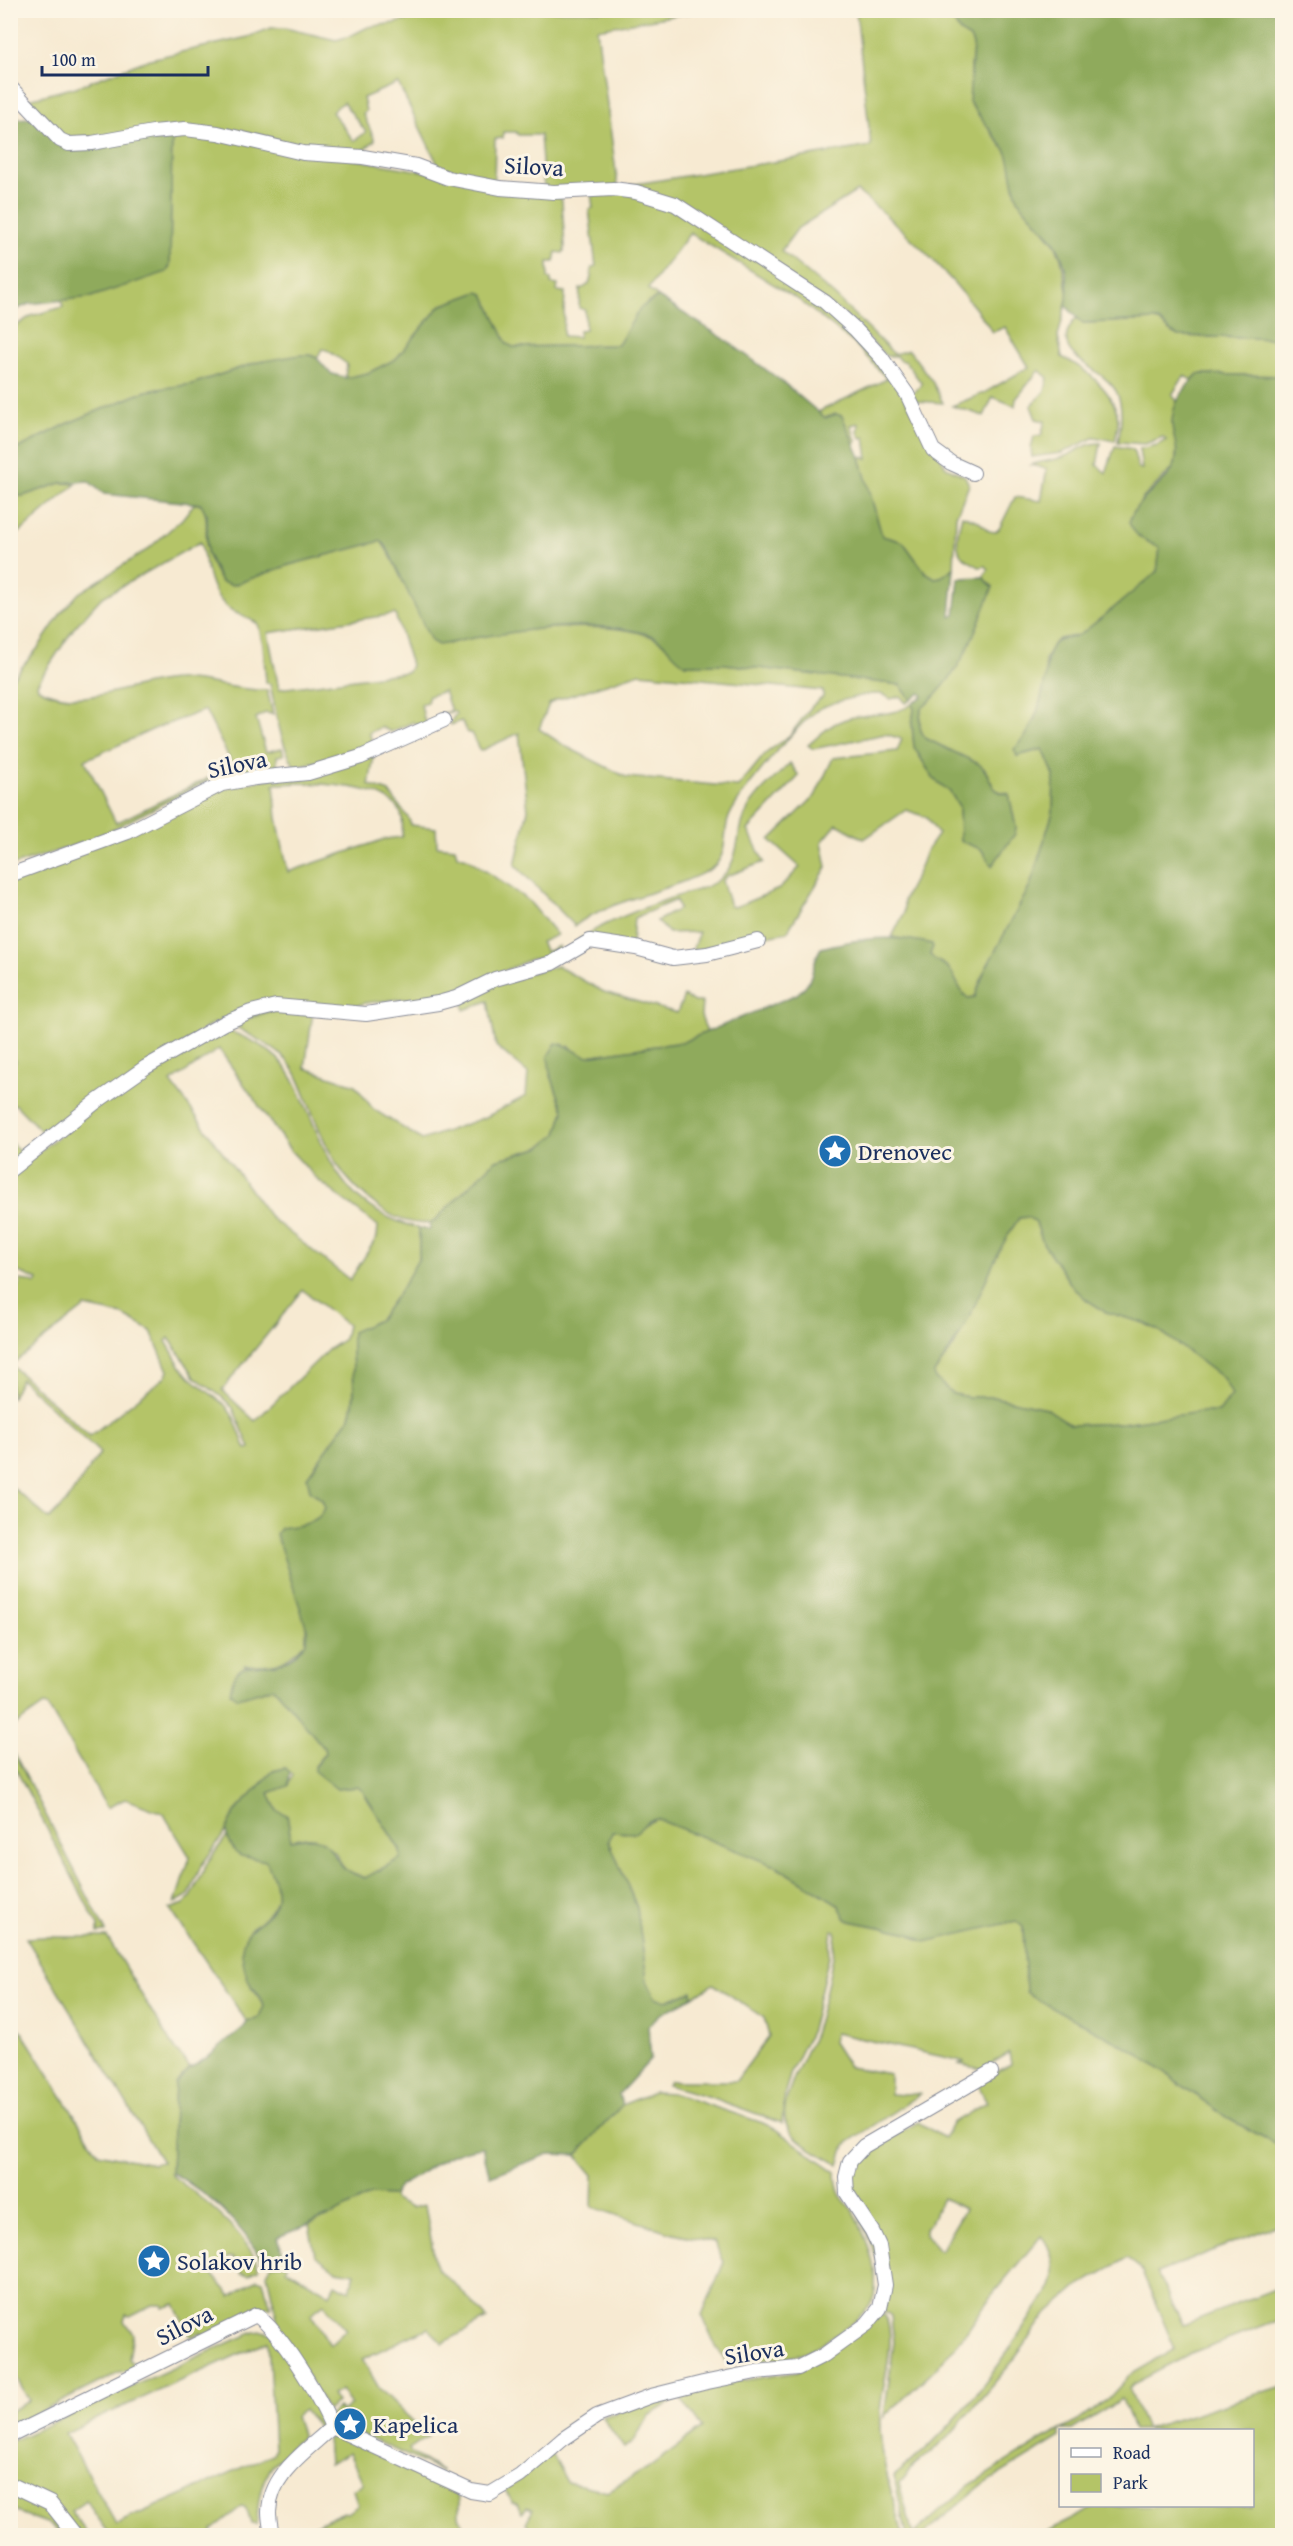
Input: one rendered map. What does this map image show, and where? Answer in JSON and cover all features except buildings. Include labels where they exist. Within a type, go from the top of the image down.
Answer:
[{"type":"street","name":"Silova","points":[[10,87],[60,140],[69,144],[92,143],[185,129],[303,153],[363,157],[416,166],[448,178],[500,188],[554,192],[613,189],[636,192],[675,204],[825,302],[855,329],[881,357],[907,394],[933,450],[951,463],[973,473]]},
{"type":"street","name":"Silova","points":[[10,875],[128,832],[222,784],[308,773],[361,757],[444,720]]},
{"type":"street","points":[[10,1170],[96,1102],[146,1067],[224,1023],[251,1012],[276,1006],[366,1014],[438,1003],[456,998],[495,979],[552,963],[590,941],[636,948],[673,958],[707,954],[758,941]]},
{"type":"street","name":"Silova","points":[[10,2436],[256,2315],[267,2323],[297,2366],[332,2427],[471,2492],[490,2494],[520,2476],[563,2439],[597,2416],[651,2396],[756,2372],[798,2368],[824,2355],[867,2324],[880,2308],[885,2285],[884,2264],[876,2239],[847,2193],[846,2177],[850,2161],[864,2146],[991,2072]]},
{"type":"street","points":[[272,2535],[269,2511],[277,2484],[287,2466],[332,2427]]},
{"type":"street","points":[[10,2484],[50,2503],[76,2535]]},
{"type":"green space","points":[[433,11],[700,11],[597,29],[618,187],[544,189],[540,135],[518,135],[516,132],[503,132],[503,138],[495,139],[494,185],[443,175],[398,83],[363,98],[366,111],[363,114],[375,140],[366,148],[369,156],[303,151],[214,130],[62,139],[26,102],[33,98],[76,87],[150,59],[248,37],[271,28],[285,28],[336,40],[368,27],[424,16]],"holes":[[[343,102],[366,132],[354,141],[332,112]]]},
{"type":"green space","points":[[856,11],[947,11],[960,32],[970,38],[973,45],[971,66],[973,108],[1006,151],[1018,199],[1055,244],[1061,258],[1068,295],[1058,337],[1062,357],[1090,375],[1106,391],[1116,411],[1118,421],[1115,441],[1095,437],[1062,453],[1032,457],[1031,448],[1034,436],[1041,436],[1045,421],[1036,419],[1031,406],[1045,391],[1048,378],[1039,370],[1016,399],[1015,406],[993,397],[984,416],[952,406],[986,392],[1029,367],[1005,327],[993,332],[947,274],[895,223],[857,191],[798,228],[781,251],[834,295],[894,354],[909,350],[932,381],[943,403],[917,401],[911,396],[922,384],[905,361],[900,361],[896,356],[886,356],[843,313],[630,185],[871,146]]},
{"type":"green space","points":[[947,11],[1282,11],[1282,339],[1178,336],[1156,320],[1082,323],[1066,306],[1068,291],[1066,274],[1059,250],[1019,201],[1006,151],[969,102],[973,45],[970,38],[960,32]]},
{"type":"green space","points":[[32,118],[55,139],[172,132],[170,265],[167,272],[91,297],[29,304],[11,312],[11,119]]},
{"type":"green space","points":[[172,132],[352,159],[559,195],[562,201],[565,248],[563,253],[556,252],[554,262],[548,262],[548,278],[551,279],[551,284],[558,285],[557,291],[565,292],[563,336],[578,337],[579,331],[585,330],[585,310],[579,308],[580,289],[588,284],[592,268],[596,267],[589,209],[593,208],[591,193],[628,193],[681,210],[810,295],[883,362],[946,467],[965,476],[969,485],[956,516],[954,568],[941,577],[935,578],[925,572],[903,542],[882,536],[860,457],[868,459],[865,437],[861,438],[858,432],[859,423],[851,425],[856,441],[855,446],[842,416],[836,414],[825,418],[818,412],[887,379],[856,345],[799,300],[690,233],[648,289],[658,297],[647,303],[618,345],[512,347],[507,344],[484,294],[478,292],[440,306],[396,359],[368,373],[345,378],[347,364],[322,349],[317,358],[311,355],[258,362],[192,384],[146,391],[71,422],[11,452],[11,329],[31,316],[63,307],[61,299],[91,297],[170,265]]},
{"type":"green space","points":[[478,292],[484,294],[507,344],[513,347],[618,345],[640,308],[658,297],[723,338],[784,383],[825,418],[836,414],[842,416],[860,457],[882,536],[903,542],[925,572],[935,578],[941,577],[954,568],[950,617],[955,615],[959,578],[983,577],[993,587],[980,621],[957,668],[935,696],[921,709],[920,721],[920,729],[927,739],[979,764],[987,773],[993,787],[1002,793],[1009,794],[1016,828],[1015,834],[992,866],[981,849],[960,841],[959,806],[950,792],[933,778],[914,747],[912,704],[923,696],[920,693],[911,700],[900,685],[725,664],[686,664],[654,637],[626,629],[604,627],[538,629],[438,645],[431,641],[386,546],[381,541],[289,565],[233,585],[221,582],[207,553],[207,515],[201,504],[104,494],[88,481],[61,483],[23,496],[15,496],[11,493],[11,452],[71,422],[146,391],[192,384],[258,362],[300,355],[311,355],[317,358],[330,373],[345,378],[368,373],[396,359],[440,306]]},
{"type":"green space","points":[[1076,318],[1082,323],[1156,320],[1178,336],[1282,339],[1282,376],[1198,374],[1192,380],[1184,376],[1172,395],[1178,402],[1172,423],[1177,445],[1175,466],[1141,500],[1138,537],[1160,548],[1157,573],[1080,635],[1059,639],[1054,643],[1045,660],[1046,679],[1037,712],[1017,756],[1043,749],[1054,775],[1053,812],[1030,886],[984,972],[975,997],[968,998],[963,994],[949,968],[932,958],[930,954],[932,944],[892,937],[904,913],[904,900],[908,891],[926,851],[938,834],[926,817],[906,810],[864,839],[837,824],[822,842],[827,867],[787,932],[692,951],[699,932],[669,933],[657,921],[679,909],[676,900],[634,918],[632,944],[574,944],[582,937],[621,917],[702,889],[717,881],[725,874],[734,857],[743,820],[751,804],[790,763],[799,776],[748,830],[764,862],[727,876],[722,881],[730,906],[735,907],[779,889],[800,867],[770,840],[815,796],[833,758],[897,751],[902,739],[885,734],[813,749],[808,745],[843,720],[895,712],[912,704],[914,747],[933,778],[950,792],[959,806],[960,841],[981,849],[992,865],[1016,828],[1009,794],[995,790],[985,769],[927,739],[920,725],[921,709],[934,697],[955,669],[993,587],[983,577],[989,569],[985,566],[979,567],[960,553],[958,537],[962,515],[978,521],[989,531],[995,532],[999,529],[1015,497],[1041,501],[1047,469],[1031,465],[1060,458],[1090,444],[1101,443],[1097,465],[1106,473],[1115,446],[1133,449],[1138,468],[1142,469],[1139,449],[1157,445],[1166,440],[1163,437],[1145,444],[1118,442],[1121,410],[1116,391],[1078,359],[1070,351],[1066,342],[1068,331]]},
{"type":"green space","points":[[1198,374],[1282,376],[1282,2147],[1229,2119],[1137,2053],[1026,1992],[1023,1927],[1016,1921],[925,1942],[910,1933],[850,1921],[846,1919],[838,1904],[778,1867],[657,1819],[649,1821],[635,1833],[612,1832],[609,1841],[637,1908],[647,1981],[655,1997],[666,2001],[692,1991],[693,1997],[659,2015],[648,2026],[651,2059],[619,2094],[622,2105],[576,2155],[549,2154],[490,2176],[482,2147],[464,2151],[440,2161],[403,2184],[393,2196],[370,2195],[336,2213],[278,2237],[283,2253],[262,2261],[245,2234],[223,2210],[185,2180],[171,2172],[175,2084],[190,2068],[208,2057],[247,2022],[259,2018],[264,2006],[260,1996],[249,1982],[242,1954],[244,1941],[250,1931],[273,1908],[276,1897],[275,1882],[266,1861],[241,1856],[235,1852],[226,1830],[235,1812],[273,1771],[285,1768],[290,1772],[288,1786],[269,1793],[277,1811],[287,1815],[291,1840],[319,1839],[329,1847],[346,1870],[365,1878],[401,1858],[400,1850],[362,1790],[357,1787],[337,1789],[314,1771],[314,1767],[325,1753],[324,1748],[276,1690],[272,1688],[238,1698],[230,1692],[233,1679],[238,1671],[252,1665],[269,1665],[289,1659],[306,1642],[307,1629],[276,1534],[280,1528],[312,1521],[325,1508],[322,1500],[310,1490],[307,1477],[350,1417],[354,1396],[352,1332],[379,1320],[400,1291],[419,1258],[419,1228],[430,1229],[429,1223],[433,1222],[496,1160],[539,1148],[557,1134],[564,1111],[550,1073],[548,1056],[556,1043],[588,1056],[683,1042],[797,994],[811,977],[817,954],[821,948],[876,938],[904,939],[932,944],[930,954],[932,957],[949,969],[968,998],[975,997],[984,972],[1030,886],[1053,812],[1054,775],[1043,749],[1017,756],[1014,749],[1026,735],[1039,707],[1044,688],[1047,658],[1053,645],[1059,640],[1082,633],[1157,572],[1160,548],[1138,535],[1129,522],[1145,497],[1166,478],[1175,464],[1177,453],[1172,428],[1174,409],[1184,390]],"holes":[[[1028,1217],[1036,1223],[1043,1243],[1072,1286],[1087,1300],[1106,1312],[1144,1323],[1160,1331],[1223,1378],[1232,1395],[1219,1412],[1201,1412],[1122,1423],[1071,1425],[1046,1408],[993,1397],[953,1394],[935,1378],[934,1373],[963,1329],[1011,1230],[1019,1218]]]},
{"type":"green space","points":[[61,483],[76,484],[11,540],[10,493],[23,496]]},
{"type":"green space","points":[[194,504],[202,504],[206,516],[206,545],[209,559],[221,582],[233,585],[289,565],[381,541],[448,644],[492,634],[520,631],[579,627],[607,628],[650,636],[666,646],[686,664],[725,664],[894,684],[900,685],[911,700],[906,703],[900,696],[891,699],[882,694],[873,694],[850,698],[821,708],[785,742],[742,795],[728,820],[721,857],[713,867],[685,881],[612,906],[575,926],[515,865],[528,810],[519,733],[480,751],[471,733],[468,733],[461,721],[451,725],[456,714],[454,711],[438,715],[451,711],[444,691],[429,696],[427,702],[421,704],[424,719],[428,724],[420,727],[413,722],[391,732],[381,727],[369,733],[373,742],[342,755],[295,767],[282,738],[270,684],[266,682],[263,645],[258,624],[236,613],[220,600],[211,582],[200,542],[101,598],[74,628],[37,684],[38,688],[55,695],[89,697],[159,682],[187,680],[244,689],[267,690],[273,714],[265,713],[256,718],[266,752],[282,748],[284,755],[277,756],[277,766],[286,766],[287,770],[271,773],[241,770],[209,780],[94,839],[11,866],[11,680],[38,648],[61,613],[79,593],[147,550],[182,519]],"holes":[[[395,614],[411,665],[408,672],[279,689],[268,633]],[[640,673],[823,691],[823,697],[812,706],[790,735],[765,754],[738,787],[626,777],[565,746],[539,729],[549,704]],[[205,710],[233,766],[116,823],[85,760],[154,729]]]},
{"type":"green space","points":[[374,756],[369,785],[389,792],[411,825],[436,828],[437,846],[455,848],[457,855],[467,858],[529,901],[557,935],[541,942],[546,952],[559,946],[559,948],[543,958],[531,959],[455,993],[427,999],[365,1003],[343,1010],[304,1005],[212,1024],[11,1165],[10,1142],[19,1150],[43,1133],[15,1104],[11,1107],[11,1068],[16,1061],[10,1055],[11,878],[220,789]],"holes":[[[305,783],[361,789],[388,799],[397,807],[402,818],[402,837],[385,839],[288,872],[277,818],[274,784]]]},
{"type":"green space","points":[[557,966],[604,992],[677,1013],[684,996],[694,1002],[702,1002],[701,1016],[707,1032],[683,1042],[588,1056],[577,1054],[569,1045],[550,1073],[564,1111],[557,1134],[539,1148],[496,1160],[433,1222],[406,1221],[393,1216],[355,1187],[331,1154],[300,1081],[290,1064],[270,1047],[238,1028],[236,1023],[270,1011],[313,1012],[305,1068],[355,1085],[373,1109],[422,1140],[486,1117],[526,1096],[528,1073],[496,1046],[488,1001],[464,1010],[463,1002],[481,988],[493,983]]},
{"type":"green space","points":[[223,1029],[239,1035],[255,1042],[276,1057],[286,1068],[326,1153],[347,1186],[360,1200],[395,1221],[419,1228],[419,1258],[400,1291],[379,1320],[352,1333],[354,1386],[350,1417],[307,1477],[310,1490],[322,1500],[325,1508],[321,1516],[306,1524],[306,1642],[279,1663],[245,1665],[238,1698],[272,1688],[276,1690],[324,1748],[325,1753],[314,1766],[337,1789],[357,1787],[362,1790],[400,1850],[401,1858],[366,1878],[345,1870],[335,1852],[305,1837],[291,1840],[287,1815],[277,1811],[269,1793],[288,1785],[293,1775],[285,1768],[273,1771],[235,1812],[229,1827],[201,1866],[189,1895],[175,1903],[190,1857],[163,1813],[125,1799],[107,1808],[48,1706],[44,1705],[11,1728],[11,1486],[49,1519],[66,1502],[100,1453],[21,1379],[11,1399],[11,1365],[11,1288],[20,1286],[20,1280],[36,1284],[38,1280],[11,1269],[11,1174],[106,1098]],"holes":[[[219,1049],[290,1150],[319,1181],[378,1226],[377,1237],[350,1280],[271,1218],[171,1082]],[[303,1290],[347,1325],[344,1339],[329,1349],[255,1421],[222,1390]],[[85,1307],[123,1315],[151,1331],[168,1371],[165,1377],[90,1436],[11,1365]],[[169,1338],[195,1377],[233,1408],[250,1448],[246,1449],[234,1418],[226,1406],[191,1378],[181,1367],[166,1341]]]},
{"type":"green space","points":[[1028,1217],[1036,1223],[1043,1243],[1072,1286],[1087,1300],[1106,1312],[1144,1323],[1160,1331],[1223,1378],[1232,1395],[1219,1412],[1201,1412],[1122,1423],[1071,1425],[1046,1408],[993,1397],[953,1394],[935,1378],[934,1373],[954,1346],[972,1311],[1002,1243],[1019,1218]]},
{"type":"green space","points":[[11,1747],[106,1932],[98,1933],[98,1926],[11,1760]]},
{"type":"green space","points":[[657,1819],[778,1867],[838,1904],[846,1919],[850,1921],[910,1933],[920,1940],[1016,1921],[1023,1927],[1026,1991],[1137,2053],[1229,2119],[1282,2147],[1282,2223],[1157,2273],[1183,2325],[1282,2286],[1282,2319],[1191,2354],[1135,2383],[1129,2389],[1146,2429],[1133,2429],[1122,2399],[1074,2429],[1063,2429],[1109,2398],[1130,2375],[1175,2349],[1141,2269],[1127,2258],[1079,2286],[1045,2315],[1013,2361],[948,2437],[909,2471],[899,2483],[913,2535],[907,2535],[894,2476],[953,2422],[987,2381],[1051,2288],[1053,2266],[1048,2246],[1041,2236],[991,2296],[968,2330],[939,2365],[884,2417],[894,2342],[891,2316],[883,2310],[888,2287],[848,2185],[855,2159],[918,2122],[944,2138],[952,2123],[987,2102],[977,2083],[1011,2064],[1009,2053],[987,2066],[986,2070],[958,2064],[966,2062],[835,2033],[833,2042],[849,2067],[890,2074],[890,2094],[921,2093],[845,2145],[839,2165],[810,2148],[787,2126],[784,2116],[785,2105],[794,2078],[815,2031],[822,2007],[835,1943],[836,1931],[832,1930],[829,1956],[811,2030],[792,2069],[785,2092],[782,2123],[710,2097],[667,2085],[669,2081],[736,2081],[769,2036],[764,2018],[713,1984],[693,1997],[691,1991],[666,2001],[655,1997],[647,1981],[637,1908],[609,1841],[611,1832],[624,1833]],"holes":[[[943,2198],[965,2209],[940,2251],[926,2235],[926,2229]]]},
{"type":"green space","points":[[227,1836],[234,1849],[242,1855],[266,1860],[275,1881],[276,1890],[274,1906],[251,1928],[249,1981],[264,2006],[259,2018],[247,2022],[170,1909],[184,1904],[191,1897],[209,1860]]},
{"type":"green space","points":[[107,1937],[170,2042],[190,2068],[175,2084],[171,2175],[209,2205],[234,2229],[245,2242],[259,2269],[249,2275],[242,2273],[233,2258],[229,2257],[211,2273],[231,2296],[257,2279],[263,2281],[271,2307],[256,2308],[196,2341],[187,2340],[202,2336],[202,2333],[190,2336],[175,2304],[163,2308],[163,2305],[152,2305],[130,2316],[126,2315],[124,2321],[133,2334],[129,2359],[134,2364],[150,2361],[170,2348],[175,2350],[148,2367],[120,2372],[11,2427],[11,2411],[29,2401],[10,2366],[10,2013],[98,2153],[153,2164],[162,2162],[26,1938]]},
{"type":"green space","points":[[654,2092],[672,2093],[763,2123],[836,2172],[839,2191],[857,2217],[869,2249],[875,2274],[875,2291],[872,2301],[854,2321],[828,2340],[791,2357],[728,2365],[717,2349],[702,2315],[724,2262],[714,2242],[669,2232],[592,2207],[593,2175],[576,2155],[622,2105]]},
{"type":"green space","points":[[370,2195],[393,2196],[394,2200],[411,2208],[425,2205],[436,2268],[459,2288],[487,2319],[443,2343],[428,2328],[362,2359],[379,2388],[428,2436],[409,2449],[411,2453],[441,2471],[336,2423],[329,2415],[338,2408],[342,2412],[351,2405],[341,2390],[332,2395],[337,2403],[327,2410],[279,2327],[267,2274],[271,2265],[288,2263],[287,2269],[330,2294],[335,2284],[350,2291],[355,2273],[336,2270],[315,2255],[309,2225]],"holes":[[[324,2304],[346,2330],[330,2345],[311,2314]]]},
{"type":"green space","points":[[884,2314],[890,2335],[890,2348],[881,2402],[881,2444],[903,2535],[536,2535],[526,2523],[533,2509],[527,2507],[522,2512],[517,2504],[512,2503],[505,2490],[551,2453],[567,2482],[608,2491],[646,2469],[702,2428],[680,2397],[648,2416],[633,2443],[624,2448],[602,2417],[699,2387],[797,2372]]},
{"type":"green space","points":[[255,2332],[275,2334],[325,2425],[319,2428],[304,2410],[295,2417],[302,2437],[281,2456],[267,2474],[260,2495],[257,2524],[251,2524],[246,2507],[242,2506],[212,2530],[212,2535],[110,2535],[86,2501],[71,2511],[88,2535],[79,2535],[69,2521],[11,2482],[10,2442]],"holes":[[[268,2341],[274,2449],[272,2454],[116,2524],[65,2433]]]},
{"type":"green space","points":[[1282,2386],[1282,2535],[1040,2535],[1096,2507],[1254,2507],[1254,2429],[1146,2429]]},
{"type":"green space","points":[[335,2431],[454,2490],[459,2500],[459,2516],[467,2535],[292,2536],[343,2512],[347,2513],[358,2505],[353,2490],[363,2483],[349,2453],[329,2464],[327,2439]]},
{"type":"green space","points":[[1059,2431],[1059,2438],[982,2485],[926,2532],[926,2535],[913,2535],[968,2486]]},
{"type":"green space","points":[[11,2486],[39,2499],[71,2535],[61,2535],[52,2525],[11,2510]]},
{"type":"place","name":"Drenovec","points":[[835,1151]]},
{"type":"place","name":"Solakov hrib","points":[[154,2261]]},
{"type":"place","name":"Kapelica","points":[[350,2424]]}]
